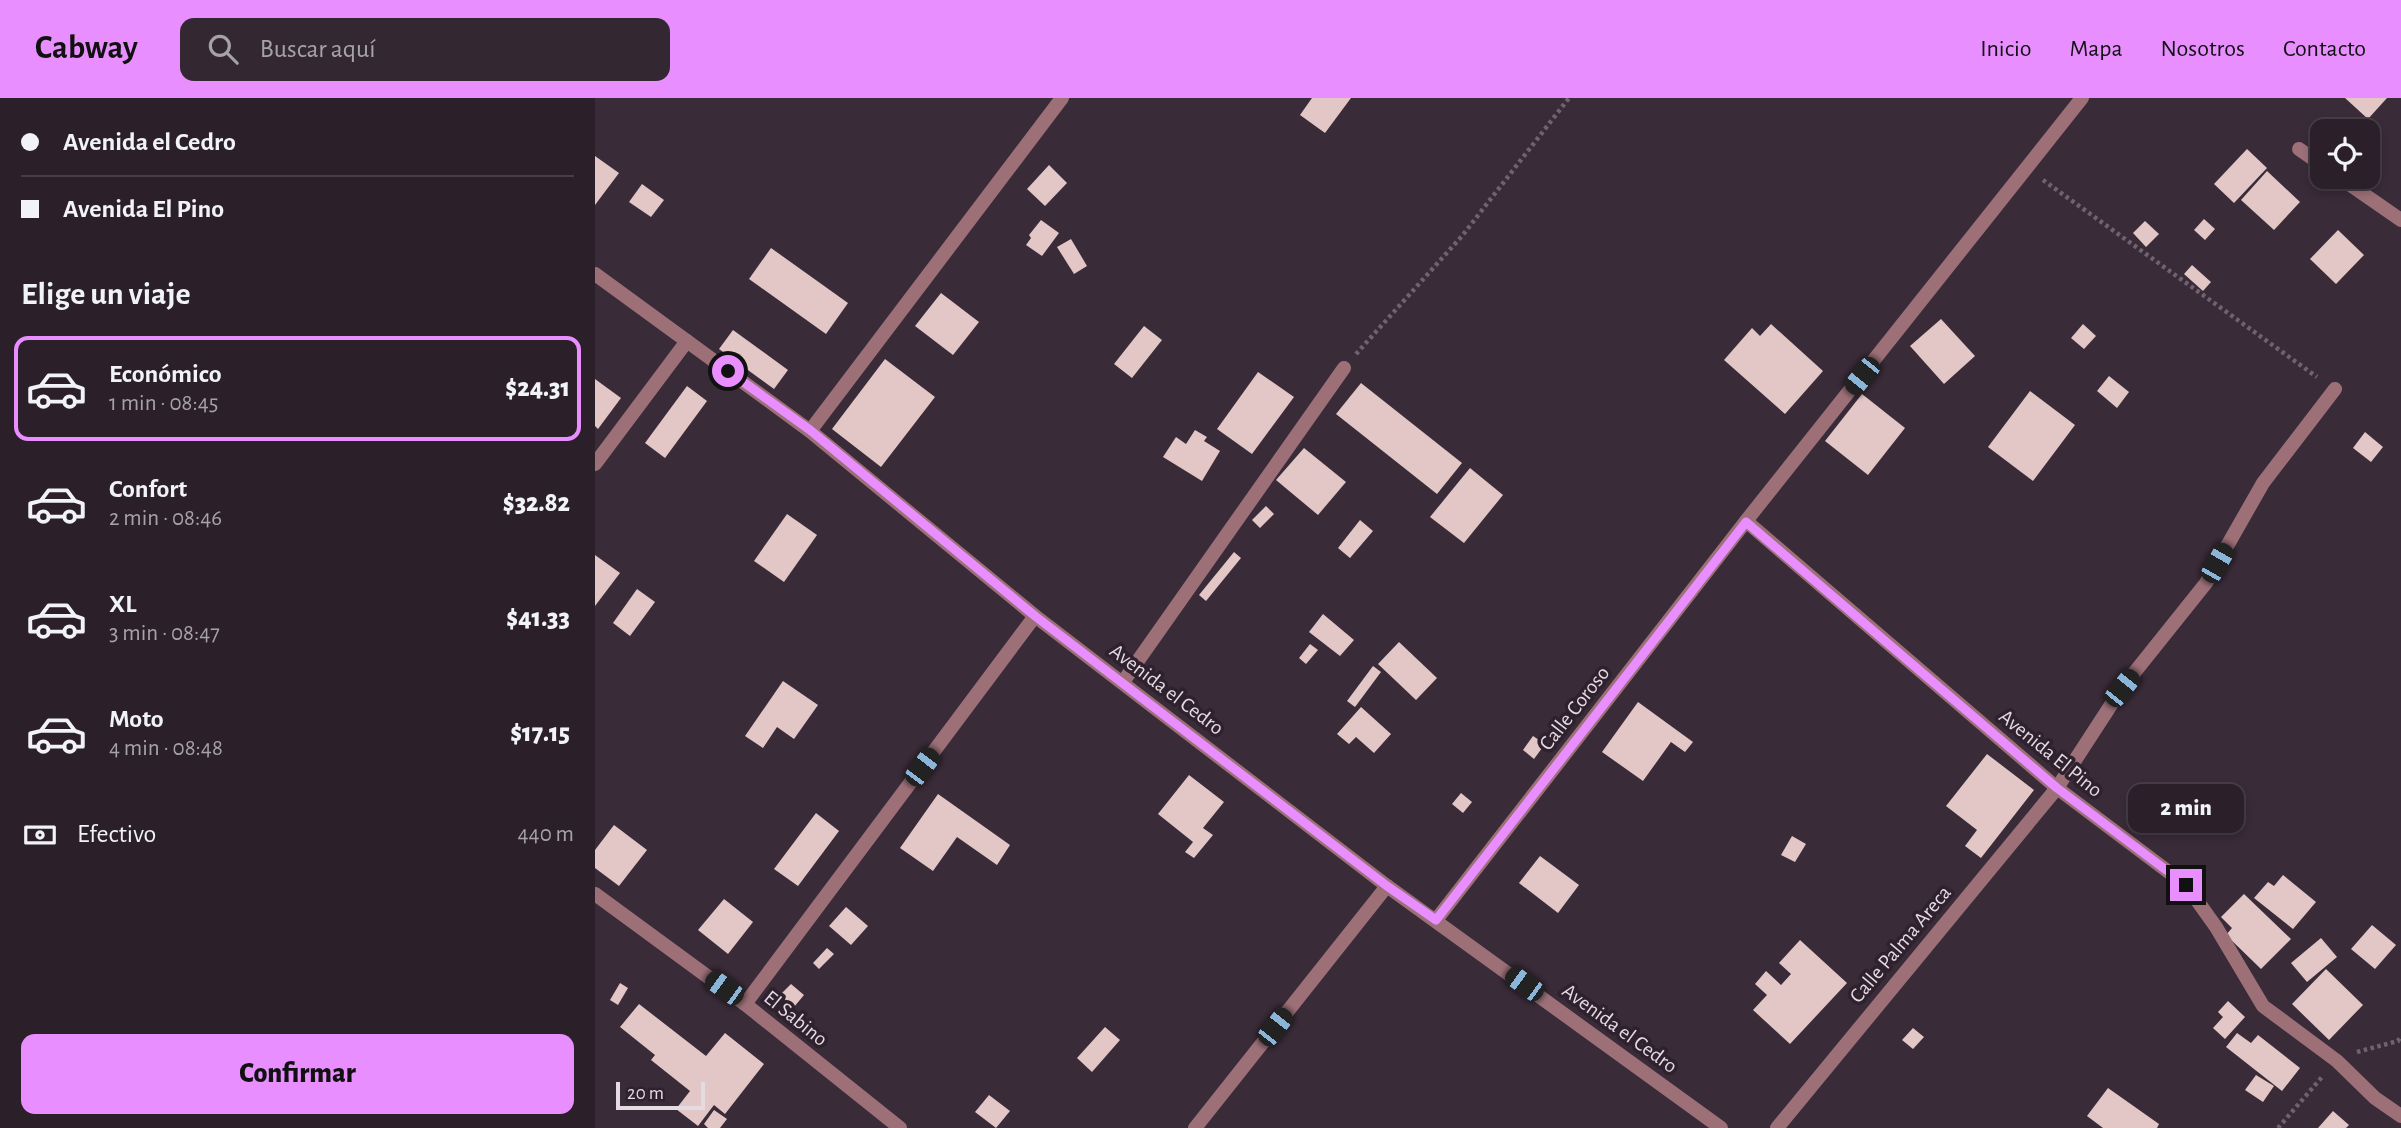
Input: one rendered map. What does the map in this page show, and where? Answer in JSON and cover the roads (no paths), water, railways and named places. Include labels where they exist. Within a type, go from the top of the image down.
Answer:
[{"type":"street","points":[[810,430],[1062,98]]},
{"type":"street","name":"Calle Coroso","points":[[1436,920],[1746,522],[2082,98]]},
{"type":"street","points":[[2299,149],[2310,157]]},
{"type":"street","points":[[2356,189],[2401,220]]},
{"type":"street","name":"Avenida el Cedro","points":[[595,274],[810,430],[1035,616],[1387,886],[1721,1128]]},
{"type":"street","points":[[595,464],[687,341]]},
{"type":"street","points":[[1123,682],[1344,368]]},
{"type":"street","name":"Calle Palma Areca","points":[[1777,1128],[2057,788],[2122,688],[2206,583],[2263,483],[2335,389]]},
{"type":"street","name":"Avenida El Pino","points":[[1746,522],[2057,788],[2186,885],[2216,927],[2263,1006],[2337,1061],[2375,1098],[2401,1116]]},
{"type":"street","points":[[745,1004],[1035,616]]},
{"type":"street","points":[[1195,1128],[1387,886]]},
{"type":"street","name":"El Sabino","points":[[595,894],[745,1004],[900,1128]]}]
